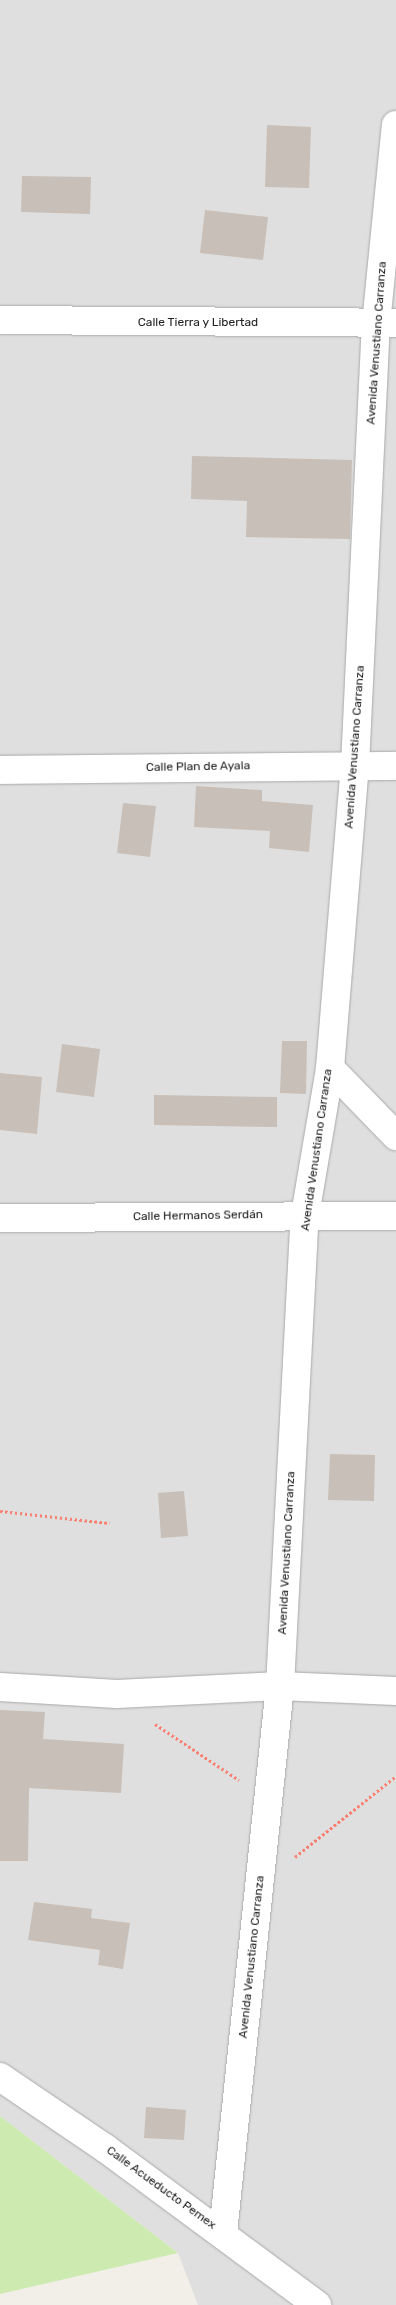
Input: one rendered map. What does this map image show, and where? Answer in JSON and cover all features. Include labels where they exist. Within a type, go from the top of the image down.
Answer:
[{"type":"street","name":"Avenida Venustiano Carranza","points":[[223,2233],[280,1686],[306,1215],[330,1068],[355,766],[386,323],[396,125]]},
{"type":"street","name":"Calle Tierra y Libertad","points":[[0,320],[386,323]]},
{"type":"street","name":"Calle Plan de Ayala","points":[[0,770],[396,766]]},
{"type":"street","points":[[330,1068],[396,1136]]},
{"type":"street","name":"Calle Hermanos Serdán","points":[[0,1218],[396,1216]]},
{"type":"street","points":[[0,1687],[117,1694],[280,1686],[396,1691]]},
{"type":"street","name":"Calle Acueducto Pemex","points":[[0,2077],[223,2233],[317,2305]]},
{"type":"path","points":[[0,1510],[109,1523]]},
{"type":"path","points":[[117,1694],[179,1742],[247,1784]]},
{"type":"path","points":[[259,1886],[396,1776]]},
{"type":"shaded area","points":[[0,0],[396,0],[396,2305],[198,2305],[178,2253],[0,2116]]},
{"type":"green space","points":[[0,2116],[178,2253],[0,2294]]},
{"type":"building","points":[[267,125],[311,127],[309,188],[265,187]]},
{"type":"building","points":[[22,176],[91,177],[90,214],[21,212]]},
{"type":"building","points":[[205,210],[268,217],[263,260],[200,253]]},
{"type":"building","points":[[192,456],[352,460],[350,539],[246,537],[247,501],[191,499]]},
{"type":"building","points":[[196,786],[262,790],[262,801],[313,805],[309,852],[269,848],[270,831],[194,827]]},
{"type":"building","points":[[123,803],[156,806],[150,857],[117,853]]},
{"type":"building","points":[[282,1041],[307,1041],[306,1094],[280,1093]]},
{"type":"building","points":[[62,1044],[100,1049],[94,1097],[56,1092]]},
{"type":"building","points":[[0,1073],[42,1077],[37,1134],[0,1130]]},
{"type":"building","points":[[154,1095],[277,1097],[277,1127],[154,1125]]},
{"type":"building","points":[[330,1454],[375,1455],[374,1501],[328,1500]]},
{"type":"building","points":[[184,1491],[188,1536],[161,1538],[158,1493]]},
{"type":"building","points":[[0,1710],[45,1712],[43,1739],[124,1744],[121,1793],[29,1788],[28,1861],[0,1861]]},
{"type":"building","points":[[34,1902],[92,1909],[91,1918],[130,1923],[123,1969],[98,1965],[100,1950],[28,1940]]},
{"type":"building","points":[[146,2107],[186,2110],[184,2140],[144,2138]]}]
